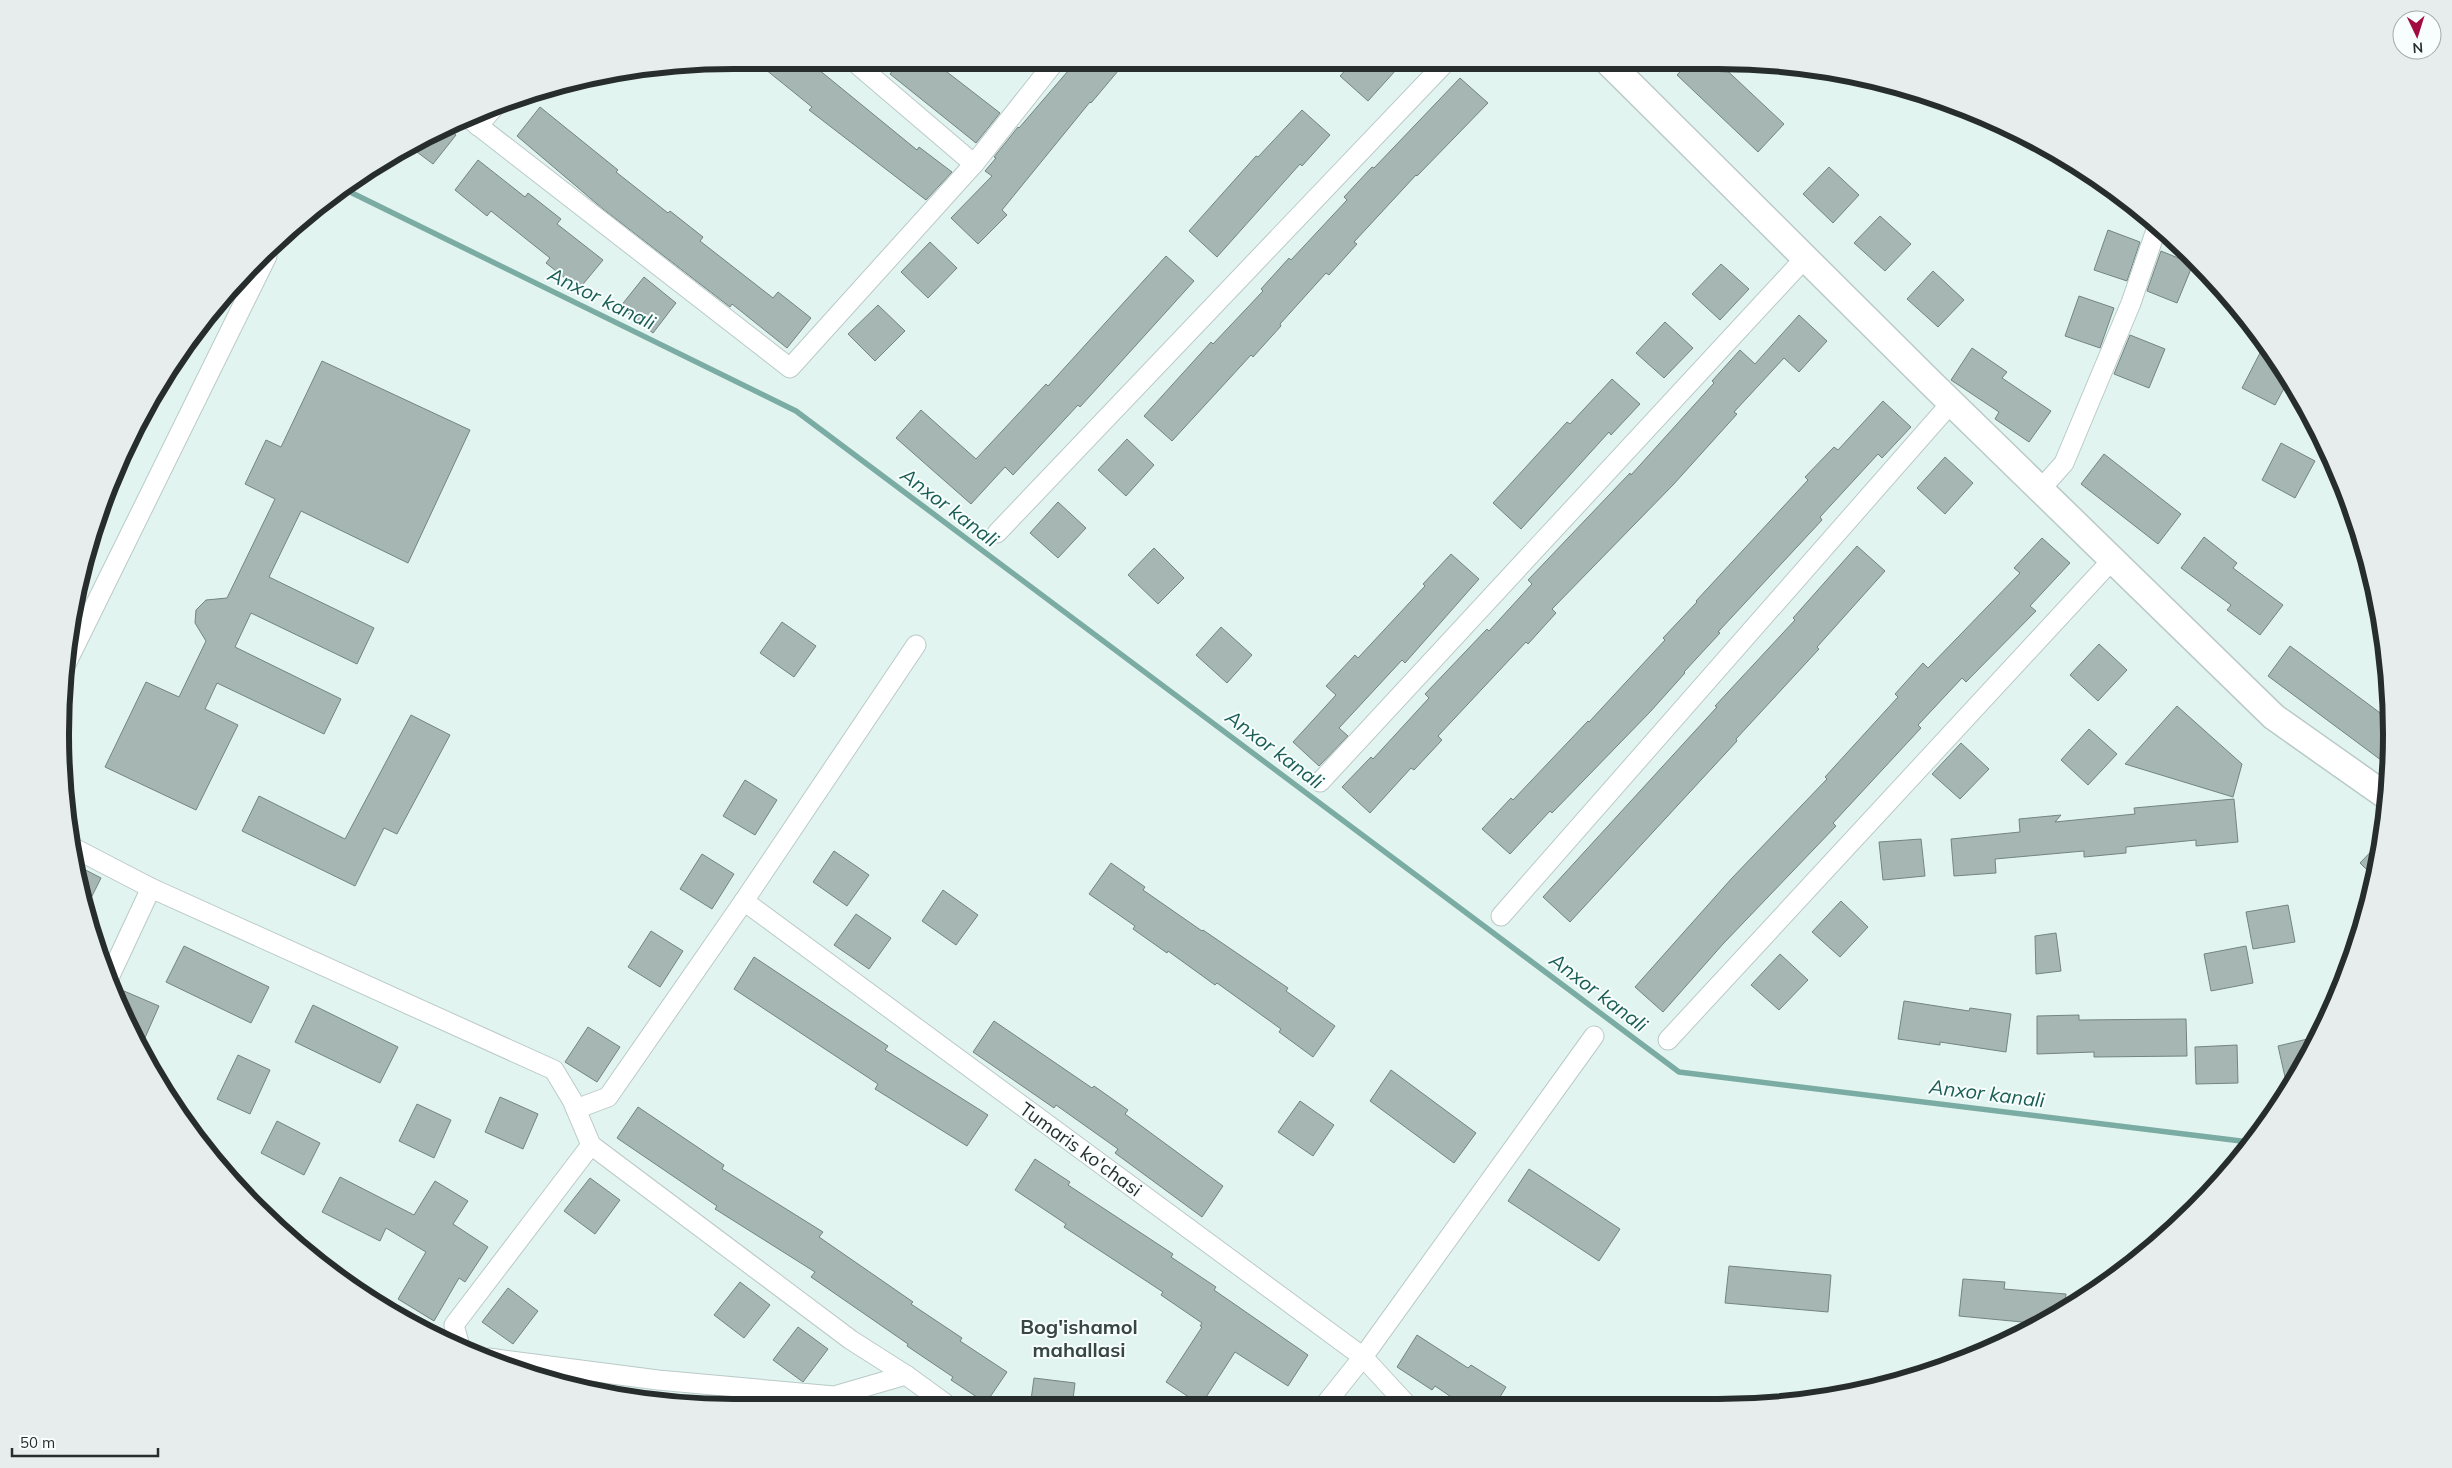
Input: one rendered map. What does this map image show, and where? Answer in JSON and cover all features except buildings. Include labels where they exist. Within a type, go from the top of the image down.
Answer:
[{"type":"street","points":[[863,69],[974,164]]},
{"type":"street","points":[[474,121],[790,368],[974,164],[1049,69]]},
{"type":"street","points":[[997,533],[1439,69]]},
{"type":"street","points":[[1615,69],[1951,403],[2274,718],[2381,792]]},
{"type":"street","points":[[2040,490],[2064,463],[2131,303],[2155,232]]},
{"type":"street","points":[[1320,782],[1804,258]]},
{"type":"street","points":[[74,648],[262,266]]},
{"type":"street","points":[[1500,916],[1951,403]]},
{"type":"street","points":[[1668,1040],[2112,560]]},
{"type":"street","points":[[576,1109],[608,1098],[744,901],[916,645]]},
{"type":"street","points":[[80,851],[151,888],[554,1070],[576,1109],[591,1145],[851,1340],[906,1374],[940,1399]]},
{"type":"street","points":[[112,971],[151,888]]},
{"type":"street","name":"Tumaris ko'chasi","points":[[744,901],[1363,1357],[1403,1399]]},
{"type":"street","points":[[1329,1399],[1363,1357],[1594,1036]]},
{"type":"street","points":[[457,1339],[454,1325],[591,1145]]},
{"type":"street","points":[[512,1361],[658,1380],[834,1396],[906,1374]]},
{"type":"waterway","name":"Anxor kanali","points":[[349,192],[796,411],[1679,1072],[2244,1141]]},
{"type":"district","name":"Bog'ishamol mahallasi","points":[[1079,1338]]}]
